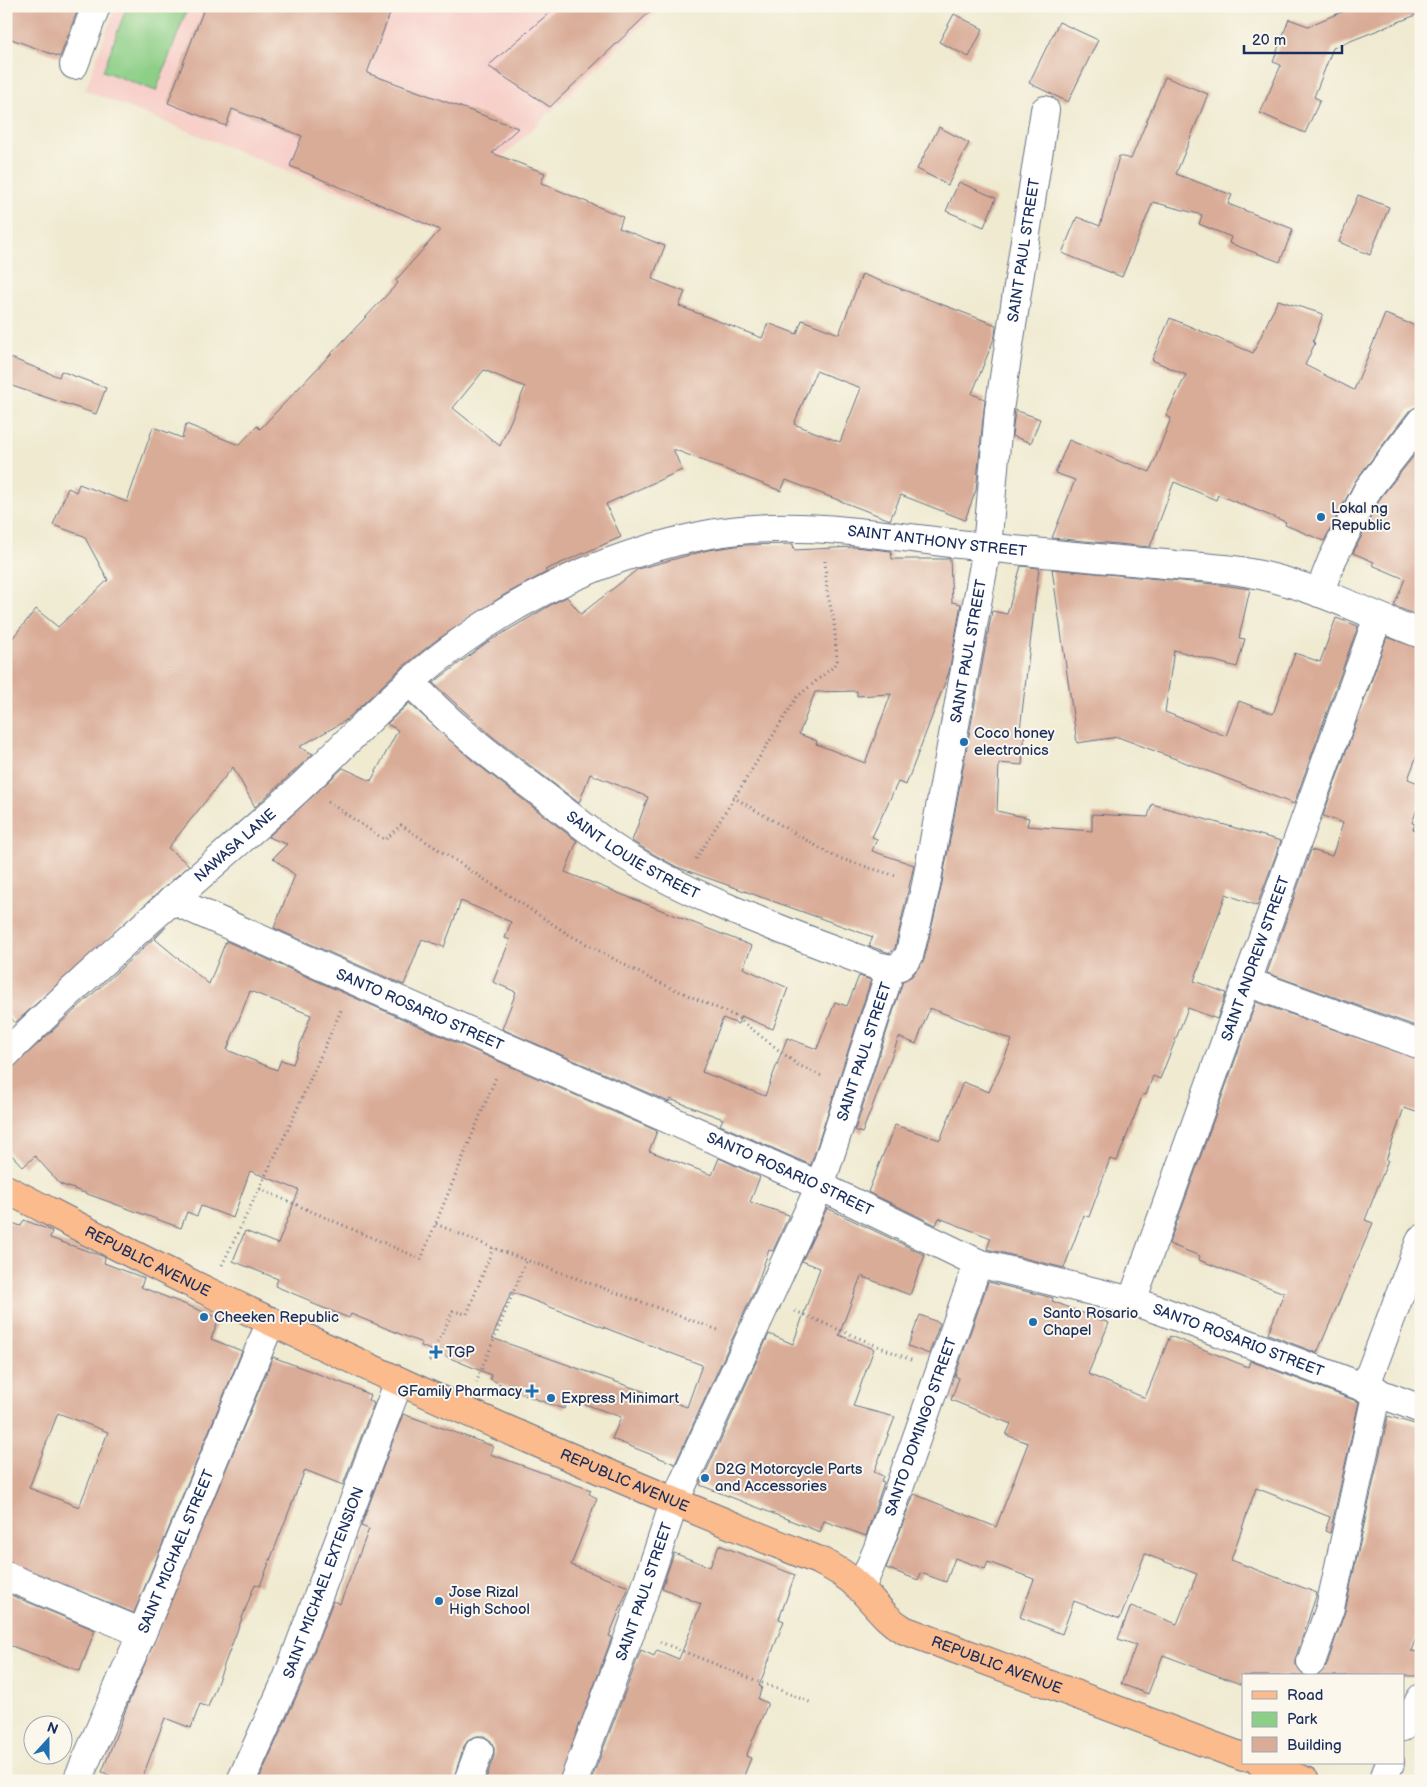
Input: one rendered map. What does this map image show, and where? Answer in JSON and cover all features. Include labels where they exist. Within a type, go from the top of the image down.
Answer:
[{"type":"main road","name":"REPUBLIC AVENUE","points":[[6,1189],[209,1292],[408,1385],[674,1503],[841,1571],[861,1588],[882,1614],[904,1630],[1242,1757]]},
{"type":"main road","points":[[1262,1764],[1305,1781]]},
{"type":"street","points":[[74,65],[96,6]]},
{"type":"street","name":"SAINT PAUL STREET","points":[[574,1781],[631,1631],[674,1503],[766,1299],[820,1186],[891,969],[900,966],[909,956],[926,885],[987,548],[999,410],[1045,110]]},
{"type":"street","points":[[1319,593],[1332,560],[1368,489],[1421,421]]},
{"type":"street","name":"SAINT ANTHONY STREET","points":[[465,638],[510,608],[571,576],[645,550],[708,535],[773,527],[823,528],[987,548],[1247,572],[1319,593],[1421,634]]},
{"type":"street","name":"SAINT ANDREW STREET","points":[[1132,1301],[1378,618]]},
{"type":"street","name":"NAWASA LANE","points":[[6,1054],[48,1012],[303,785],[410,681],[465,638]]},
{"type":"street","name":"SAINT LOUIE STREET","points":[[410,681],[485,752],[616,849],[680,884],[740,913],[878,966],[891,969]]},
{"type":"street","name":"SANTO ROSARIO STREET","points":[[172,900],[820,1186],[978,1263],[1132,1301],[1421,1409]]},
{"type":"street","points":[[1247,982],[1421,1045]]},
{"type":"street","points":[[1311,1662],[1330,1608],[1371,1389],[1421,1239]]},
{"type":"street","name":"SANTO DOMINGO STREET","points":[[861,1588],[878,1548],[978,1263]]},
{"type":"street","name":"SAINT MICHAEL STREET","points":[[77,1781],[142,1633],[271,1321]]},
{"type":"street","name":"SAINT MICHAEL EXTENSION","points":[[241,1781],[287,1679],[408,1385]]},
{"type":"street","points":[[6,1576],[142,1633]]},
{"type":"street","points":[[1404,1725],[1421,1698]]},
{"type":"street","points":[[468,1781],[479,1751]]},
{"type":"street","points":[[1383,1781],[1390,1764]]},
{"type":"path","points":[[680,884],[797,697],[833,667],[837,660],[834,621],[827,592],[823,528]]},
{"type":"path","points":[[303,785],[385,840],[401,825],[568,934],[649,978],[735,1016],[798,1065],[852,1090]]},
{"type":"path","points":[[733,797],[835,857],[926,885]]},
{"type":"path","points":[[209,1292],[260,1189],[354,980]]},
{"type":"path","points":[[260,1189],[421,1259],[508,1047]]},
{"type":"path","points":[[436,1224],[493,1248],[747,1341]]},
{"type":"path","points":[[408,1385],[453,1310],[467,1314],[493,1248]]},
{"type":"path","points":[[465,1410],[527,1259]]},
{"type":"path","points":[[766,1299],[939,1372]]},
{"type":"path","points":[[631,1631],[812,1703]]},
{"type":"shaded area","points":[[116,6],[663,6],[428,227],[85,90]]},
{"type":"green space","points":[[127,6],[172,6],[186,12],[156,91],[103,71]]},
{"type":"building","points":[[6,6],[79,6],[60,57],[6,37]]},
{"type":"building","points":[[205,6],[393,6],[367,73],[518,128],[492,153],[545,173],[541,183],[623,217],[619,228],[665,246],[652,279],[685,292],[679,306],[762,338],[768,323],[797,334],[802,320],[839,334],[862,274],[996,325],[995,336],[972,394],[985,399],[976,490],[965,520],[901,495],[890,520],[786,480],[781,491],[673,449],[682,470],[606,504],[621,537],[545,570],[547,572],[504,595],[434,642],[400,669],[345,721],[299,747],[313,754],[255,807],[233,767],[168,848],[189,865],[15,1023],[6,1011],[6,646],[36,609],[58,627],[108,580],[84,536],[53,525],[68,488],[76,492],[79,484],[127,502],[153,427],[182,438],[186,424],[239,445],[257,426],[260,429],[398,283],[396,280],[440,230],[290,166],[302,136],[232,109],[226,126],[168,103]],"holes":[[[484,370],[525,387],[500,446],[453,408]],[[816,371],[861,388],[840,442],[794,424]]]},
{"type":"building","points":[[557,6],[656,6],[550,107],[488,66]]},
{"type":"building","points":[[1356,6],[1421,6],[1421,13],[1333,48],[1314,97],[1320,100],[1305,133],[1260,113],[1281,65],[1273,62],[1289,19],[1308,26]]},
{"type":"building","points":[[954,14],[983,29],[969,57],[939,42]]},
{"type":"building","points":[[1059,22],[1098,40],[1068,102],[1029,83]]},
{"type":"building","points":[[1165,77],[1208,94],[1176,174],[1232,195],[1228,204],[1293,229],[1280,262],[1229,243],[1231,237],[1199,224],[1202,215],[1153,202],[1122,277],[1062,253],[1077,217],[1100,226],[1119,156],[1131,159]]},
{"type":"building","points":[[939,127],[969,143],[948,185],[917,169]]},
{"type":"building","points":[[959,182],[996,198],[984,227],[946,211]]},
{"type":"building","points":[[1358,195],[1389,207],[1370,255],[1339,242]]},
{"type":"building","points":[[1278,300],[1323,314],[1313,342],[1315,343],[1305,365],[1354,390],[1385,314],[1421,328],[1421,406],[1409,411],[1356,480],[1324,541],[1285,525],[1286,522],[1218,495],[1216,500],[1174,482],[1150,547],[1052,538],[1075,480],[1055,473],[1069,440],[1150,472],[1171,418],[1166,416],[1186,375],[1152,360],[1170,318],[1253,353]]},
{"type":"building","points":[[6,356],[59,377],[61,371],[106,388],[96,414],[6,384]]},
{"type":"building","points":[[1015,410],[1040,419],[1031,443],[1012,436]]},
{"type":"building","points":[[1421,447],[1421,617],[1394,606],[1405,579],[1372,565],[1374,562],[1353,553],[1381,497]]},
{"type":"building","points":[[793,544],[794,550],[854,547],[891,551],[892,559],[950,559],[952,602],[961,604],[949,672],[906,785],[898,782],[872,837],[877,839],[872,851],[914,865],[895,948],[890,953],[869,946],[873,937],[677,867],[653,854],[632,841],[648,797],[590,774],[579,803],[493,737],[433,683],[486,643],[567,597],[581,614],[638,569],[708,550],[743,545]],"holes":[[[857,691],[857,696],[891,694],[865,763],[816,744],[817,741],[799,734],[815,692]]]},
{"type":"building","points":[[1021,566],[1039,568],[1020,730],[1025,731],[1022,765],[999,763],[997,811],[1029,818],[1027,826],[1092,831],[1092,814],[1148,817],[1152,804],[1281,841],[1257,906],[1226,894],[1194,981],[1226,993],[1217,1019],[1188,1008],[1160,1079],[1153,1076],[1146,1095],[1143,1094],[1117,1161],[1110,1159],[1089,1217],[1084,1215],[1064,1268],[987,1249],[991,1238],[939,1218],[936,1225],[868,1192],[895,1125],[940,1140],[963,1082],[989,1092],[1012,1040],[930,1008],[916,1044],[899,1037],[862,1133],[855,1130],[903,981],[912,976],[924,960],[941,888],[992,611],[1007,614]]},
{"type":"building","points":[[1052,569],[1250,589],[1239,638],[1245,639],[1237,667],[1174,650],[1165,712],[1226,736],[1239,701],[1273,714],[1295,653],[1320,662],[1336,618],[1358,626],[1294,804],[1118,737],[1077,743]]},
{"type":"building","points":[[1387,637],[1421,649],[1421,745],[1408,779],[1421,784],[1421,798],[1412,823],[1415,824],[1413,829],[1421,832],[1421,1028],[1267,973],[1311,850],[1332,856],[1343,823],[1323,816]]},
{"type":"building","points":[[409,703],[473,761],[577,841],[565,872],[752,946],[743,968],[788,988],[773,1029],[741,1016],[738,1024],[723,1018],[702,1072],[765,1096],[787,1038],[817,1049],[835,1002],[847,1006],[859,976],[871,980],[811,1165],[720,1125],[723,1119],[670,1099],[669,1102],[502,1029],[516,992],[493,982],[510,940],[505,938],[511,922],[461,901],[444,947],[422,939],[404,985],[274,928],[295,875],[273,858],[287,844],[268,837],[343,768],[371,781],[398,730],[387,724]]},
{"type":"building","points":[[166,927],[155,939],[209,984],[226,941],[657,1131],[649,1151],[712,1175],[719,1158],[760,1177],[750,1202],[789,1215],[773,1251],[769,1250],[756,1287],[675,1464],[612,1439],[621,1417],[568,1398],[564,1409],[519,1393],[490,1379],[491,1375],[421,1346],[422,1343],[351,1314],[349,1318],[311,1303],[311,1301],[275,1286],[278,1279],[233,1261],[245,1231],[278,1244],[299,1190],[250,1171],[233,1218],[201,1206],[197,1216],[187,1212],[181,1228],[60,1184],[35,1156],[23,1167],[6,1149],[6,1073]],"holes":[[[250,991],[311,1015],[293,1064],[281,1060],[277,1070],[227,1050]],[[511,1292],[702,1365],[687,1407],[492,1338]]]},
{"type":"building","points":[[1256,1002],[1421,1060],[1421,1098],[1416,1112],[1404,1108],[1386,1160],[1388,1160],[1365,1220],[1373,1223],[1317,1353],[1268,1334],[1284,1293],[1199,1260],[1200,1256],[1169,1244]]},
{"type":"building","points":[[827,1208],[925,1255],[910,1295],[861,1276],[839,1335],[874,1349],[853,1406],[895,1417],[874,1472],[883,1476],[881,1481],[884,1482],[866,1536],[824,1521],[820,1532],[700,1485],[769,1334],[793,1344],[820,1268],[802,1261]]},
{"type":"building","points":[[24,1220],[52,1231],[50,1238],[102,1256],[105,1258],[104,1263],[144,1278],[141,1287],[219,1318],[211,1339],[242,1351],[134,1613],[6,1561],[6,1221],[21,1226]],"holes":[[[58,1413],[108,1432],[79,1507],[29,1488]]]},
{"type":"building","points":[[988,1282],[1053,1298],[1052,1301],[1109,1323],[1088,1374],[1145,1398],[1170,1336],[1248,1367],[1250,1361],[1359,1402],[1330,1533],[1325,1531],[1330,1517],[1256,1488],[1231,1560],[1317,1593],[1296,1657],[1296,1665],[1303,1674],[1242,1674],[1242,1685],[1163,1655],[1148,1694],[1121,1684],[1136,1645],[1118,1639],[1131,1606],[1177,1624],[1197,1574],[1145,1554],[1120,1619],[1074,1601],[1062,1634],[1020,1617],[1034,1579],[988,1562],[985,1569],[955,1558],[946,1582],[921,1573],[918,1580],[886,1568],[914,1494],[996,1527],[1028,1443],[1006,1435],[1011,1424],[951,1400],[959,1378],[955,1376]]},
{"type":"building","points":[[920,1315],[940,1323],[929,1354],[908,1346]]},
{"type":"building","points":[[273,1357],[353,1387],[370,1395],[368,1400],[374,1403],[343,1485],[305,1470],[260,1586],[255,1584],[208,1707],[200,1704],[191,1728],[165,1718],[141,1781],[124,1781],[102,1772],[128,1704]]},
{"type":"building","points":[[403,1414],[493,1446],[490,1454],[591,1490],[589,1494],[597,1498],[571,1565],[629,1587],[609,1636],[612,1637],[559,1781],[485,1781],[494,1756],[494,1748],[491,1741],[484,1736],[477,1736],[469,1739],[464,1746],[453,1781],[258,1781],[302,1684],[333,1601],[340,1604],[369,1529],[361,1526]]},
{"type":"building","points":[[1388,1416],[1421,1426],[1421,1625],[1411,1651],[1421,1652],[1421,1676],[1404,1676],[1404,1674],[1319,1674],[1326,1667],[1345,1611]]},
{"type":"building","points":[[719,1545],[795,1575],[779,1619],[784,1621],[759,1686],[762,1687],[758,1699],[768,1703],[746,1756],[751,1758],[742,1781],[591,1781],[641,1650],[654,1656],[657,1650],[679,1659],[701,1604],[662,1588],[674,1553],[710,1567]]},
{"type":"building","points":[[6,1593],[95,1630],[80,1671],[6,1644]]},
{"type":"place","name":"Lokal ng Republic","points":[[1321,517]]},
{"type":"place","name":"Coco honey electronics","points":[[964,742]]},
{"type":"place","name":"Cheeken Republic","points":[[204,1317]]},
{"type":"place","name":"Santo Rosario Chapel","points":[[1033,1322]]},
{"type":"place","name":"TGP","points":[[436,1352]]},
{"type":"place","name":"GFamily Pharmacy","points":[[532,1391]]},
{"type":"place","name":"Express Minimart","points":[[551,1398]]},
{"type":"place","name":"D2G Motorcycle Parts and Accessories","points":[[705,1478]]},
{"type":"place","name":"Jose Rizal High School","points":[[439,1601]]}]
